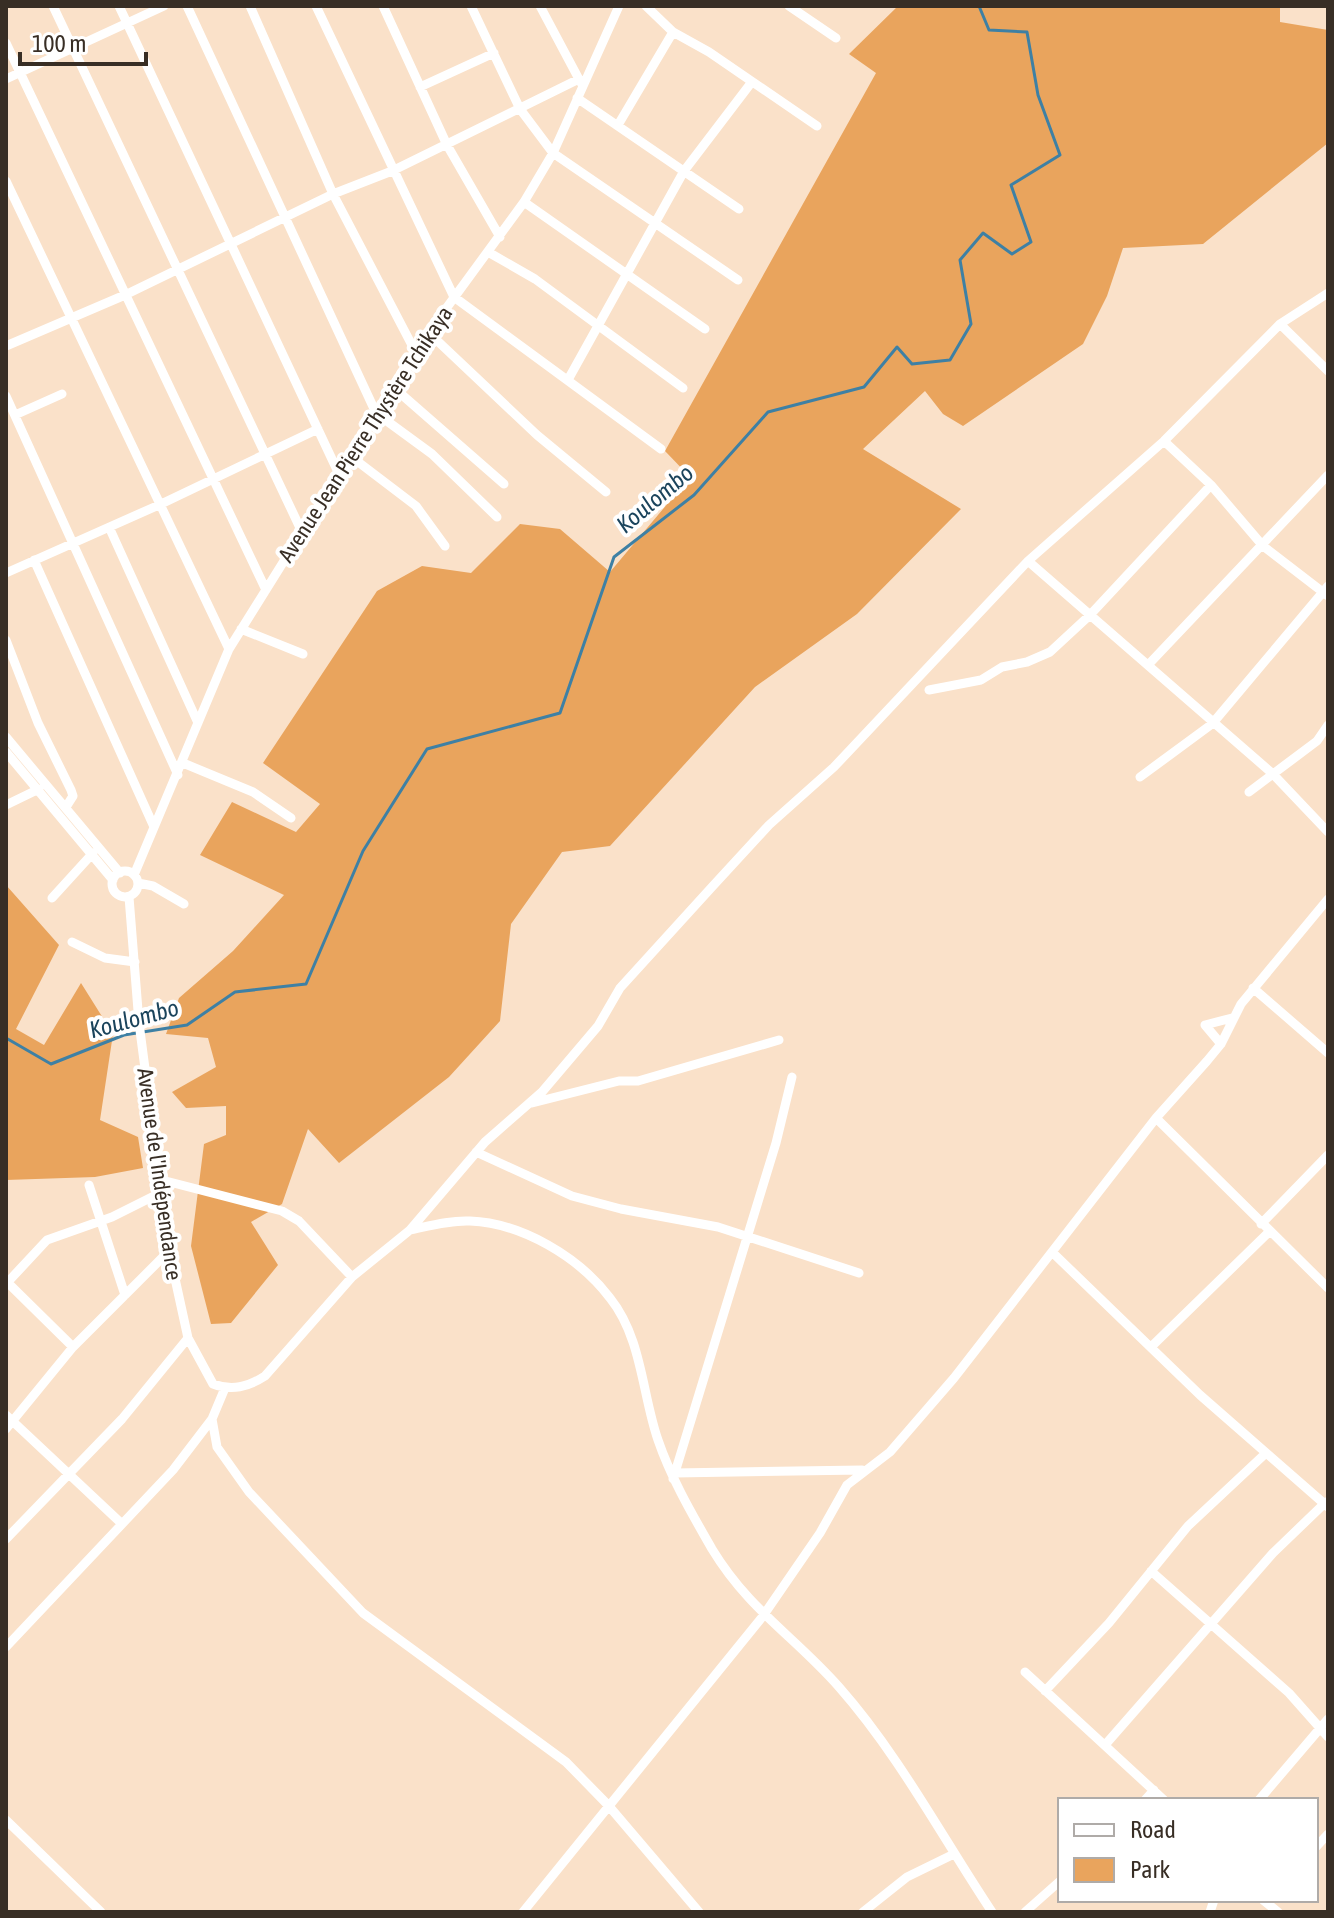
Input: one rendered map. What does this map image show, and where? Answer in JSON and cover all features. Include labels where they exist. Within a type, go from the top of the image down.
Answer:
[{"type":"street","points":[[53,6],[302,532]]},
{"type":"street","points":[[119,6],[338,472]]},
{"type":"street","points":[[6,79],[164,6]]},
{"type":"street","points":[[187,6],[376,413],[432,454],[497,517]]},
{"type":"street","points":[[250,6],[333,194],[415,351]]},
{"type":"street","points":[[316,6],[454,297],[569,378],[661,449]]},
{"type":"street","points":[[383,6],[447,145],[500,237]]},
{"type":"street","points":[[471,6],[520,109],[553,153],[738,280]]},
{"type":"street","points":[[6,346],[125,295],[333,194],[392,171],[581,82],[540,6]]},
{"type":"street","points":[[646,6],[673,32],[709,52],[817,126]]},
{"type":"street","points":[[789,6],[836,38]]},
{"type":"street","name":"Avenue Jean Pierre Thystère Tchikaya","points":[[129,897],[136,892],[136,879],[154,827],[229,649],[415,351],[524,202],[553,153],[581,82],[616,8]]},
{"type":"street","points":[[618,125],[673,32]]},
{"type":"street","points":[[6,43],[266,590]]},
{"type":"street","points":[[420,87],[494,53]]},
{"type":"street","points":[[569,378],[599,327],[624,274],[684,171],[751,83]]},
{"type":"street","points":[[577,98],[739,209]]},
{"type":"street","points":[[6,181],[229,649]]},
{"type":"street","points":[[524,202],[705,329]]},
{"type":"street","points":[[488,252],[535,279],[683,388]]},
{"type":"street","points":[[7,1644],[173,1470],[212,1419],[225,1388],[251,1386],[265,1376],[352,1277],[410,1230],[476,1152],[529,1104],[576,1054],[620,988],[769,825],[834,767],[1028,561],[1164,441],[1280,324],[1328,293]]},
{"type":"street","points":[[1280,324],[1327,368]]},
{"type":"street","points":[[428,332],[537,435],[606,492]]},
{"type":"street","points":[[393,387],[504,484]]},
{"type":"street","points":[[15,415],[62,394]]},
{"type":"street","points":[[6,396],[178,775]]},
{"type":"street","points":[[6,573],[318,429]]},
{"type":"street","points":[[1140,777],[1212,724],[1326,591],[1263,546],[1211,485],[1164,441]]},
{"type":"street","points":[[349,455],[416,506],[445,546]]},
{"type":"street","points":[[1148,665],[1328,475]]},
{"type":"street","points":[[929,690],[981,680],[1002,667],[1027,662],[1050,652],[1090,615],[1211,485]]},
{"type":"street","points":[[109,527],[198,723]]},
{"type":"street","points":[[34,560],[154,827]]},
{"type":"street","points":[[1028,561],[1273,774],[1328,832]]},
{"type":"street","points":[[241,629],[303,654]]},
{"type":"street","points":[[6,640],[38,723],[71,790],[73,796],[66,807]]},
{"type":"street","points":[[1249,792],[1317,741],[1328,725]]},
{"type":"street","points":[[6,737],[66,807],[116,876],[116,893],[129,897]]},
{"type":"street","points":[[6,752],[116,876],[136,879],[184,904]]},
{"type":"street","points":[[183,763],[253,792],[291,818]]},
{"type":"street","points":[[6,805],[39,789]]},
{"type":"street","points":[[52,898],[93,853]]},
{"type":"street","name":"Avenue de l'Indépendance","points":[[129,897],[141,1045],[169,1251],[188,1338],[213,1384],[225,1388]]},
{"type":"street","points":[[523,1912],[763,1616],[820,1533],[836,1500],[862,1470],[902,1439],[1156,1118],[1221,1044],[1232,1018],[1253,988],[1328,899]]},
{"type":"street","points":[[72,942],[105,958],[135,962]]},
{"type":"street","points":[[1253,988],[1328,1052]]},
{"type":"street","points":[[1221,1044],[1205,1025],[1232,1018]]},
{"type":"street","points":[[529,1104],[619,1081],[638,1081],[779,1040]]},
{"type":"street","points":[[674,1476],[695,1412],[709,1353],[747,1238],[792,1077]]},
{"type":"street","points":[[1156,1118],[1328,1288]]},
{"type":"street","points":[[476,1152],[572,1196],[718,1227],[859,1273]]},
{"type":"street","points":[[1261,1224],[1328,1155]]},
{"type":"street","points":[[158,1179],[282,1211],[299,1221],[352,1277]]},
{"type":"street","points":[[89,1185],[103,1220],[125,1295]]},
{"type":"street","points":[[73,1347],[6,1283],[47,1240],[103,1220],[160,1193]]},
{"type":"street","points":[[410,1230],[470,1221],[503,1227],[537,1239],[586,1274],[610,1298],[627,1326],[657,1439],[713,1550],[763,1616],[839,1686],[902,1771],[992,1912]]},
{"type":"street","points":[[1152,1346],[1269,1232]]},
{"type":"street","points":[[121,1523],[8,1422],[73,1347],[169,1251]]},
{"type":"street","points":[[1052,1252],[1266,1453],[1327,1503],[1280,1545],[1105,1745]]},
{"type":"street","points":[[6,1539],[122,1419],[188,1338]]},
{"type":"street","points":[[212,1419],[217,1447],[249,1492],[363,1613],[566,1762],[608,1805],[699,1912]]},
{"type":"street","points":[[1045,1691],[1188,1526],[1266,1453]]},
{"type":"street","points":[[674,1476],[862,1470]]},
{"type":"street","points":[[1151,1571],[1289,1693],[1328,1737]]},
{"type":"street","points":[[1025,1672],[1162,1798]]},
{"type":"street","points":[[1261,1798],[1328,1719]]},
{"type":"street","points":[[1147,1798],[1154,1790]]},
{"type":"street","points":[[6,1820],[101,1912]]},
{"type":"street","points":[[863,1912],[907,1877],[954,1854]]},
{"type":"street","points":[[1025,1912],[1058,1883]]},
{"type":"green space","points":[[898,6],[1280,6],[1280,22],[1328,30],[1328,143],[1203,244],[1123,248],[1107,296],[1083,344],[963,426],[943,414],[925,391],[863,449],[961,509],[857,614],[755,687],[610,846],[562,852],[511,924],[500,1021],[449,1077],[339,1163],[308,1129],[282,1204],[251,1222],[278,1265],[231,1323],[211,1324],[191,1246],[204,1144],[226,1135],[226,1106],[186,1108],[172,1092],[216,1067],[208,1038],[166,1034],[179,998],[233,951],[284,895],[200,855],[232,802],[296,832],[320,804],[263,763],[377,591],[422,566],[471,573],[520,524],[560,529],[610,572],[690,477],[665,451],[876,73],[849,54]]},
{"type":"green space","points":[[6,885],[59,945],[16,1029],[44,1045],[81,983],[113,1034],[100,1120],[138,1137],[143,1168],[95,1177],[6,1180]]},
{"type":"waterway","name":"Koulombo","points":[[6,1038],[51,1064],[124,1035],[187,1025],[235,992],[306,984],[363,851],[427,749],[560,713],[614,557],[694,495],[768,412],[864,387],[897,347],[912,364],[950,360],[971,324],[960,260],[983,233],[1012,254],[1031,242],[1011,185],[1060,155],[1038,95],[1027,32],[989,30],[979,6]]}]
